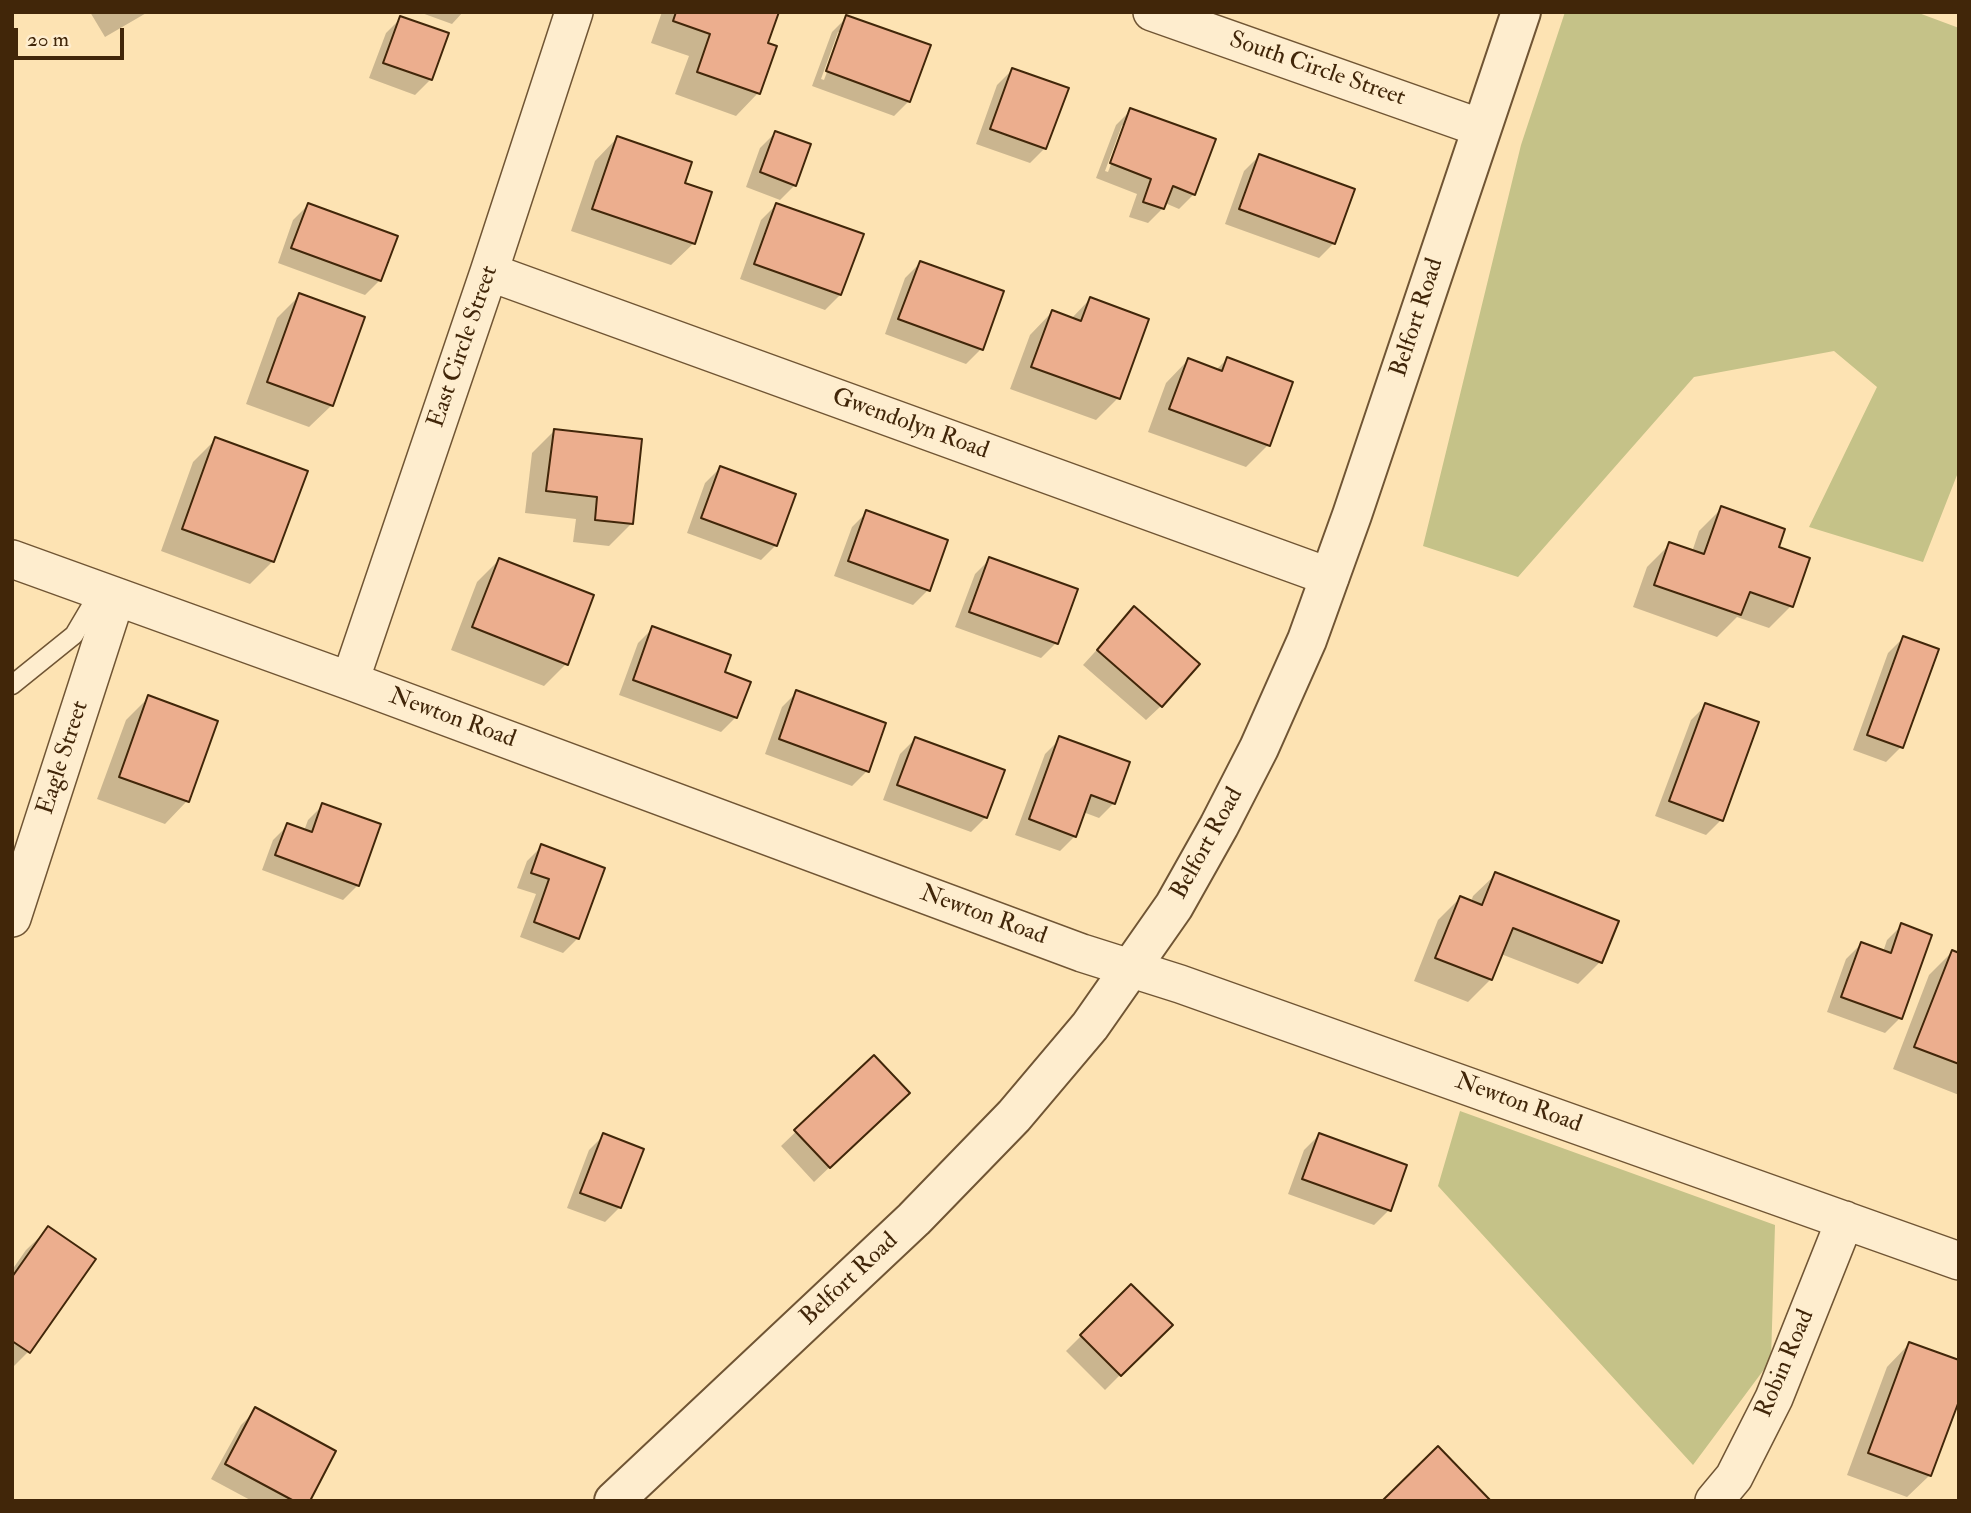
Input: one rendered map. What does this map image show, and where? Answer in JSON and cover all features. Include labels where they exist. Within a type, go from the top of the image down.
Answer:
[{"type":"street","name":"East Circle Street","points":[[350,681],[574,12]]},
{"type":"street","name":"South Circle Street","points":[[1152,12],[1481,128]]},
{"type":"street","name":"Belfort Road","points":[[614,1501],[914,1219],[1014,1116],[1090,1026],[1174,905],[1259,748],[1307,640],[1331,577],[1521,12]]},
{"type":"street","name":"Gwendolyn Road","points":[[489,272],[1331,577]]},
{"type":"street","name":"Newton Road","points":[[12,559],[350,681],[1082,953],[1959,1261]]},
{"type":"street","name":"Eagle Street","points":[[12,918],[108,594]]},
{"type":"street","name":"Robin Road","points":[[1714,1501],[1734,1477],[1774,1398],[1845,1220]]},
{"type":"lane","points":[[12,685],[74,635],[108,594]]},
{"type":"shaded area","points":[[1565,12],[1916,12],[1959,28],[1959,470],[1923,562],[1809,527],[1877,387],[1834,351],[1694,377],[1518,577],[1423,546],[1521,145]]},
{"type":"shaded area","points":[[1460,1111],[1775,1225],[1771,1360],[1693,1465],[1438,1186]]},
{"type":"building","points":[[676,12],[779,12],[768,43],[777,46],[760,94],[697,72],[710,34],[673,21]]},
{"type":"building","points":[[846,15],[931,45],[910,102],[826,71]]},
{"type":"building","points":[[400,16],[449,33],[432,80],[383,63]]},
{"type":"building","points":[[1012,68],[1069,88],[1046,149],[990,129]]},
{"type":"building","points":[[1130,108],[1216,139],[1195,195],[1173,186],[1164,209],[1143,202],[1151,179],[1110,163]]},
{"type":"building","points":[[775,131],[811,144],[796,186],[760,172]]},
{"type":"building","points":[[617,136],[692,162],[685,183],[712,192],[695,244],[592,209]]},
{"type":"building","points":[[1259,154],[1355,189],[1335,244],[1239,209]]},
{"type":"building","points":[[308,203],[398,236],[381,281],[291,248]]},
{"type":"building","points":[[776,203],[864,234],[841,295],[754,264]]},
{"type":"building","points":[[920,261],[1004,291],[983,350],[898,319]]},
{"type":"building","points":[[299,293],[365,317],[333,406],[267,382]]},
{"type":"building","points":[[1090,297],[1149,319],[1120,399],[1031,367],[1052,310],[1081,321]]},
{"type":"building","points":[[1227,357],[1293,382],[1270,446],[1169,409],[1188,358],[1222,371]]},
{"type":"building","points":[[554,429],[642,439],[633,524],[595,520],[597,497],[546,491]]},
{"type":"building","points":[[215,437],[308,471],[274,562],[182,529]]},
{"type":"building","points":[[720,466],[796,494],[777,546],[701,518]]},
{"type":"building","points":[[1721,506],[1785,529],[1779,547],[1810,558],[1793,607],[1750,592],[1741,615],[1654,585],[1669,542],[1704,554]]},
{"type":"building","points":[[866,510],[948,540],[930,591],[848,561]]},
{"type":"building","points":[[989,557],[1078,589],[1058,644],[969,612]]},
{"type":"building","points":[[499,558],[594,595],[568,665],[472,627]]},
{"type":"building","points":[[1134,606],[1200,664],[1162,707],[1097,650]]},
{"type":"building","points":[[652,626],[731,655],[725,672],[751,682],[737,718],[633,680]]},
{"type":"building","points":[[1903,636],[1939,649],[1903,748],[1867,735]]},
{"type":"building","points":[[796,690],[886,723],[869,772],[779,739]]},
{"type":"building","points":[[148,695],[218,721],[189,802],[119,777]]},
{"type":"building","points":[[1705,703],[1759,722],[1723,821],[1669,801]]},
{"type":"building","points":[[1059,736],[1130,762],[1115,804],[1091,795],[1076,837],[1029,819]]},
{"type":"building","points":[[915,737],[1005,770],[987,818],[897,785]]},
{"type":"building","points":[[322,803],[381,824],[359,886],[275,855],[287,823],[312,832]]},
{"type":"building","points":[[541,844],[605,868],[579,939],[534,922],[549,879],[531,873]]},
{"type":"building","points":[[1495,872],[1619,921],[1602,963],[1513,928],[1492,980],[1435,958],[1460,896],[1482,905]]},
{"type":"building","points":[[1901,923],[1932,935],[1902,1019],[1841,997],[1861,942],[1891,953]]},
{"type":"building","points":[[1952,950],[1959,953],[1959,1064],[1914,1047]]},
{"type":"building","points":[[874,1055],[910,1093],[830,1168],[794,1130]]},
{"type":"building","points":[[603,1133],[644,1149],[621,1208],[580,1193]]},
{"type":"building","points":[[1319,1133],[1407,1165],[1391,1211],[1302,1179]]},
{"type":"building","points":[[48,1226],[96,1259],[30,1353],[12,1341],[12,1277]]},
{"type":"building","points":[[1131,1284],[1173,1325],[1121,1376],[1080,1335]]},
{"type":"building","points":[[1909,1342],[1959,1360],[1959,1401],[1931,1476],[1868,1453]]},
{"type":"building","points":[[255,1407],[336,1451],[310,1501],[294,1501],[225,1464]]},
{"type":"building","points":[[1438,1446],[1491,1501],[1382,1501]]}]
